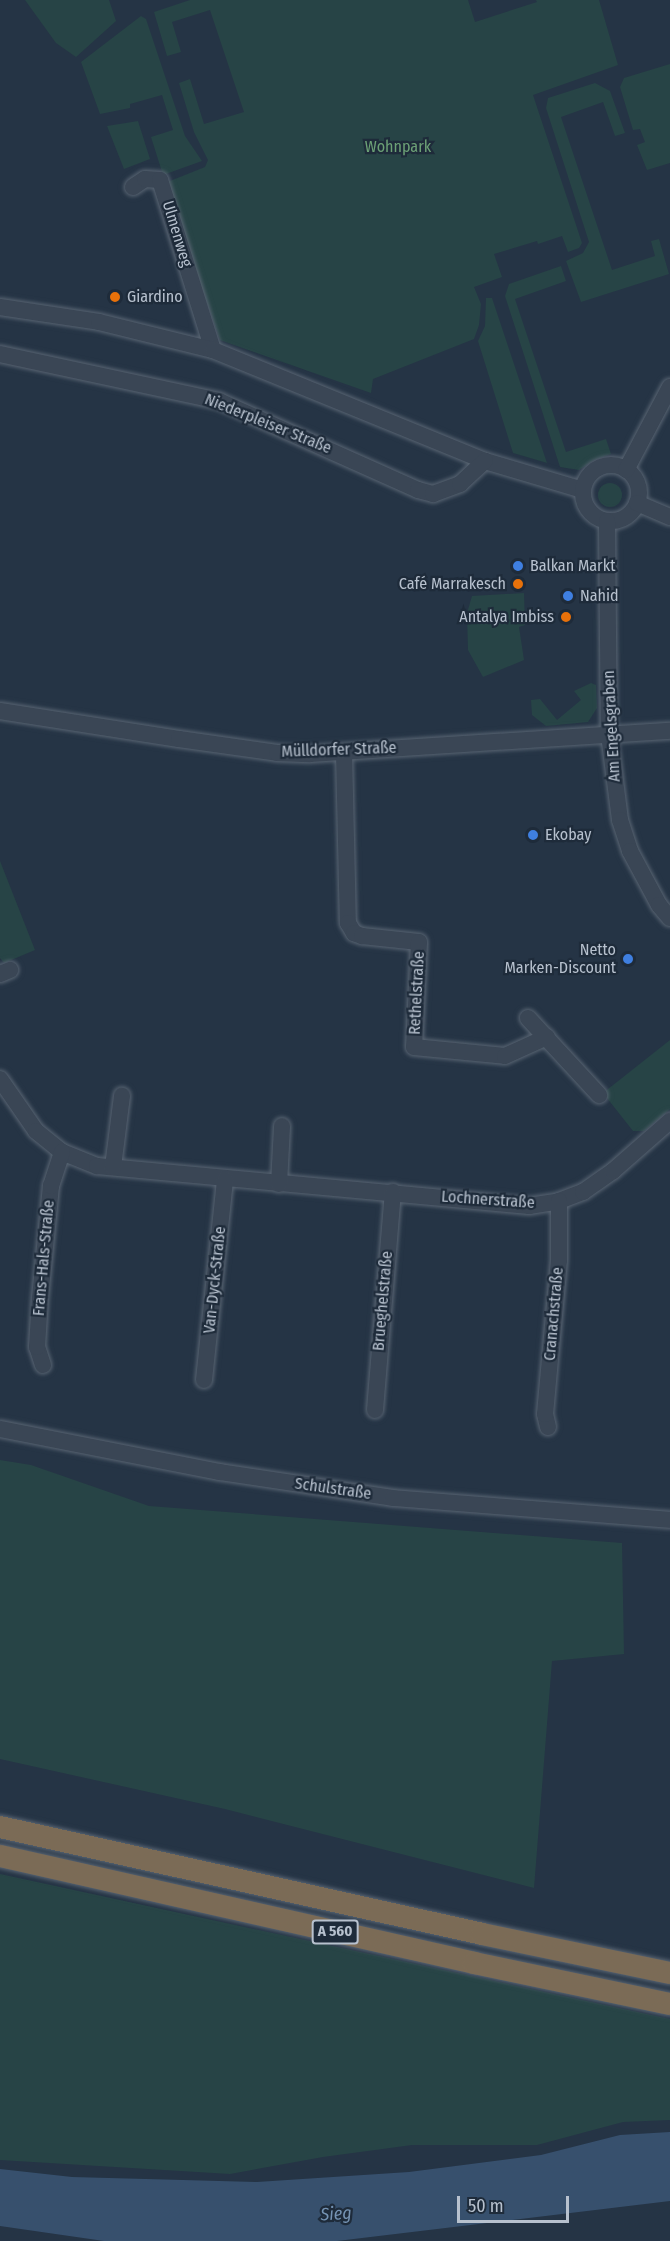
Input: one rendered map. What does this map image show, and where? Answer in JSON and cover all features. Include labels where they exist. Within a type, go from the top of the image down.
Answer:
[{"type":"highway","name":"A 560","points":[[0,1827],[482,1934],[670,1973]]},
{"type":"highway","name":"A 560","points":[[0,1856],[474,1964],[670,2004]]},
{"type":"street","name":"Ulmenweg","points":[[133,187],[146,179],[160,180],[213,350]]},
{"type":"street","points":[[0,307],[99,322],[213,350],[485,461],[583,490]]},
{"type":"street","name":"Niederpleiser Straße","points":[[0,354],[219,401],[418,490],[433,494],[460,484],[485,461]]},
{"type":"street","points":[[626,470],[670,387]]},
{"type":"street","points":[[608,465],[626,470],[638,488],[637,503],[625,517],[607,521],[592,513],[586,507],[583,490],[586,481],[599,468],[608,465]]},
{"type":"street","points":[[637,503],[670,517]]},
{"type":"street","name":"Am Engelsgraben","points":[[607,521],[609,734],[620,820],[630,851],[659,905],[670,918]]},
{"type":"street","name":"Mülldorfer Straße","points":[[0,711],[277,753],[344,752],[670,731]]},
{"type":"street","name":"Rethelstraße","points":[[344,752],[348,923],[354,933],[362,936],[419,942],[414,1047],[506,1056],[547,1037]]},
{"type":"street","points":[[528,1018],[599,1095]]},
{"type":"street","name":"Lochnerstraße","points":[[0,1079],[36,1131],[62,1152],[80,1161],[225,1179],[393,1192],[529,1206],[559,1201],[583,1191],[613,1171],[670,1121]]},
{"type":"street","points":[[114,1167],[122,1096]]},
{"type":"street","points":[[279,1184],[282,1126]]},
{"type":"street","name":"Frans-Hals-Straße","points":[[43,1365],[37,1347],[41,1287],[51,1186],[62,1152]]},
{"type":"street","name":"Van-Dyck-Straße","points":[[204,1380],[225,1179]]},
{"type":"street","name":"Brueghelstraße","points":[[375,1410],[393,1192]]},
{"type":"street","name":"Cranachstraße","points":[[548,1426],[545,1414],[559,1260],[559,1201]]},
{"type":"street","name":"Schulstraße","points":[[0,1428],[220,1472],[393,1498],[670,1520]]},
{"type":"green space","points":[[25,0],[109,0],[116,21],[76,57],[56,43]]},
{"type":"green space","name":"Wohnpark","points":[[190,0],[468,0],[475,22],[537,2],[536,0],[599,0],[618,65],[533,95],[582,243],[579,248],[568,252],[562,236],[494,254],[502,277],[474,287],[481,304],[479,325],[474,339],[373,379],[371,393],[220,340],[165,183],[205,167],[208,160],[194,132],[179,83],[190,79],[204,124],[244,112],[210,10],[172,22],[181,52],[167,56],[154,12]]},
{"type":"green space","points":[[141,16],[146,19],[185,136],[202,161],[163,175],[151,137],[173,130],[162,95],[130,104],[130,108],[100,114],[81,62]]},
{"type":"green space","points":[[670,64],[670,163],[647,170],[637,145],[645,142],[640,129],[633,130],[620,87],[624,78]]},
{"type":"green space","points":[[595,83],[610,91],[625,133],[615,136],[603,102],[561,117],[612,270],[655,256],[651,241],[659,239],[669,274],[581,302],[566,261],[583,253],[589,242],[546,108],[548,98]]},
{"type":"green space","points":[[138,121],[150,159],[124,169],[107,126]]},
{"type":"green space","points":[[561,266],[566,281],[515,299],[566,452],[606,439],[611,454],[594,460],[579,470],[560,467],[505,296],[509,284]]},
{"type":"green space","points":[[486,298],[492,298],[547,463],[513,453],[478,341],[485,326]]},
{"type":"green space","points":[[610,483],[619,486],[622,495],[619,504],[610,507],[601,504],[598,495],[601,486]]},
{"type":"green space","points":[[524,593],[525,625],[519,627],[524,660],[483,677],[468,650],[467,613],[472,596]]},
{"type":"green space","points":[[591,683],[596,685],[597,708],[588,722],[546,726],[532,715],[531,700],[540,699],[557,720],[581,700],[574,691]]},
{"type":"green space","points":[[0,861],[35,950],[4,963],[0,958]]},
{"type":"green space","points":[[670,1040],[670,1109],[644,1131],[633,1131],[603,1093]]},
{"type":"green space","points":[[0,1460],[31,1465],[149,1506],[622,1543],[624,1654],[552,1661],[534,1888],[225,1809],[0,1759]]},
{"type":"green space","points":[[0,1874],[670,2019],[670,2120],[623,2122],[537,2145],[412,2145],[323,2157],[230,2174],[0,2160]]},
{"type":"water","name":"Sieg","points":[[670,2132],[670,2201],[337,2241],[104,2241],[0,2226],[0,2169],[72,2177],[257,2182],[409,2172],[541,2155],[620,2135]]},
{"type":"place","name":"Giardino","points":[[115,297]]},
{"type":"place","name":"Balkan Markt","points":[[518,566]]},
{"type":"place","name":"Café Marrakesch","points":[[518,584]]},
{"type":"place","name":"Nahid","points":[[568,596]]},
{"type":"place","name":"Antalya Imbiss","points":[[566,617]]},
{"type":"place","name":"Ekobay","points":[[533,835]]},
{"type":"place","name":"Netto Marken-Discount","points":[[628,959]]}]
